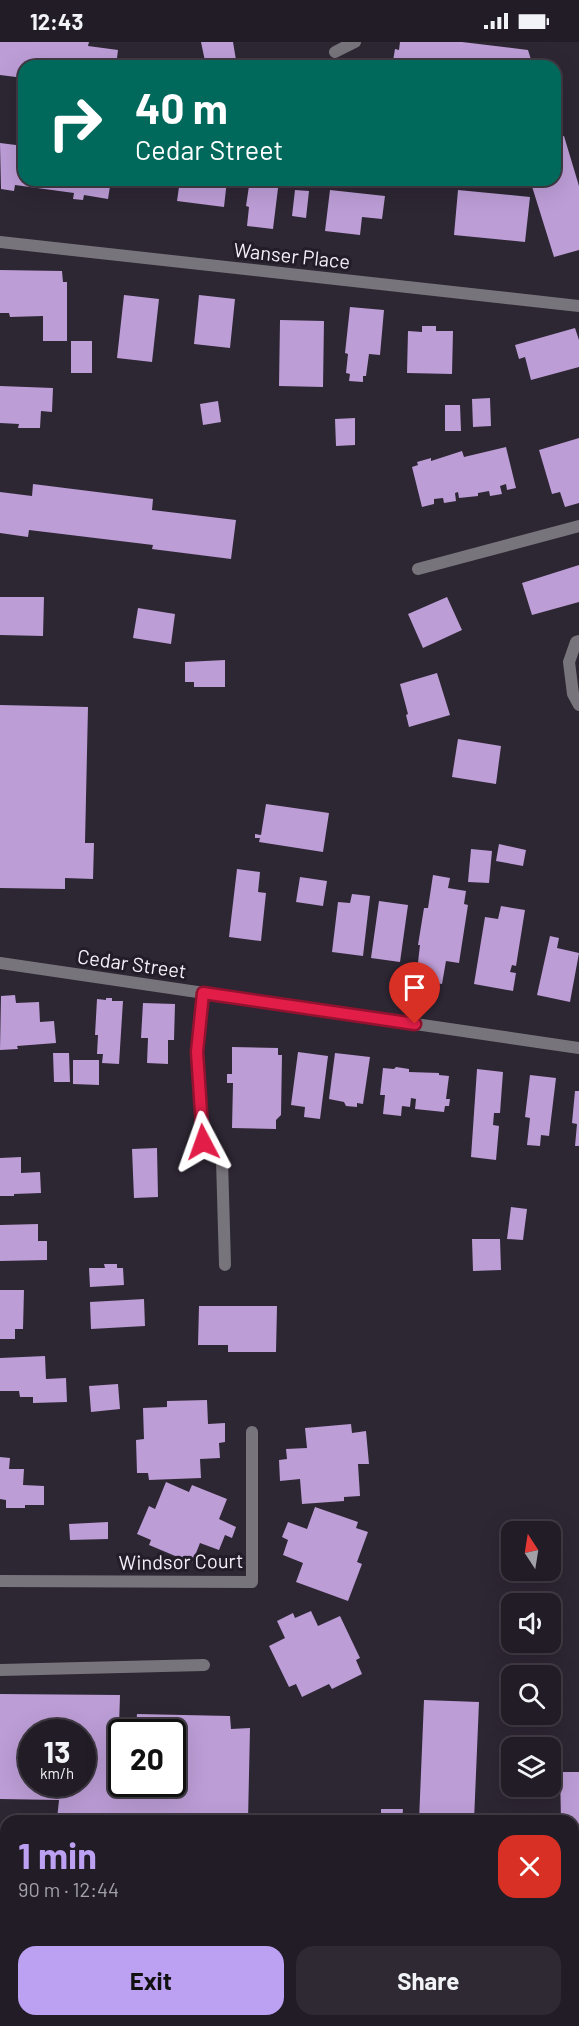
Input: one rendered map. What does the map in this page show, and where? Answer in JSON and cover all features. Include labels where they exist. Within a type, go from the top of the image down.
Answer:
[{"type":"street","points":[[335,52],[355,42]]},
{"type":"street","name":"Wanser Place","points":[[0,242],[579,306]]},
{"type":"street","points":[[418,569],[579,526]]},
{"type":"street","points":[[579,641],[576,642],[569,663],[573,694],[579,705]]},
{"type":"street","name":"Cedar Street","points":[[0,963],[579,1048]]},
{"type":"street","points":[[203,993],[197,1052],[203,1142],[222,1161],[225,1265]]},
{"type":"street","name":"Windsor Court","points":[[0,1581],[252,1582],[252,1432]]},
{"type":"street","points":[[0,1670],[204,1665]]},
{"type":"building","points":[[0,42],[89,42],[88,46],[118,50],[117,60],[18,60],[18,77],[0,75]]},
{"type":"building","points":[[201,42],[233,42],[236,60],[205,60]]},
{"type":"building","points":[[400,42],[462,42],[528,50],[531,60],[393,60],[395,49],[399,50]]},
{"type":"building","points":[[564,136],[579,186],[579,250],[554,257],[532,186],[561,186],[561,137]]},
{"type":"building","points":[[0,143],[18,145],[18,185],[15,185],[14,191],[1,189]]},
{"type":"building","points":[[22,186],[110,186],[108,199],[84,195],[83,200],[73,199],[74,193]]},
{"type":"building","points":[[179,186],[226,186],[224,207],[177,201]]},
{"type":"building","points":[[249,186],[278,186],[273,229],[247,226],[249,207],[246,206]]},
{"type":"building","points":[[295,190],[309,191],[306,218],[292,216]]},
{"type":"building","points":[[330,190],[385,196],[382,219],[362,217],[360,235],[325,231]]},
{"type":"building","points":[[458,190],[530,197],[525,242],[454,235]]},
{"type":"building","points":[[0,270],[62,271],[63,282],[67,282],[67,341],[43,341],[43,316],[10,317],[9,313],[0,313]]},
{"type":"building","points":[[124,295],[159,299],[152,362],[117,358]]},
{"type":"building","points":[[199,295],[235,299],[230,348],[194,344]]},
{"type":"building","points":[[350,307],[384,310],[380,355],[369,354],[363,382],[349,381],[350,374],[346,373],[348,354],[345,353]]},
{"type":"building","points":[[280,320],[324,321],[323,387],[279,386]]},
{"type":"building","points":[[422,326],[436,326],[436,331],[453,331],[452,374],[407,373],[408,331],[422,332]]},
{"type":"building","points":[[575,328],[579,340],[579,367],[531,380],[525,357],[519,359],[515,345]]},
{"type":"building","points":[[71,341],[92,341],[92,373],[71,373]]},
{"type":"building","points":[[0,386],[53,388],[52,412],[41,411],[40,428],[18,428],[19,424],[0,423]]},
{"type":"building","points":[[490,398],[491,426],[473,427],[472,399]]},
{"type":"building","points":[[218,401],[221,422],[203,425],[200,404]]},
{"type":"building","points":[[445,405],[460,405],[461,431],[445,431]]},
{"type":"building","points":[[355,418],[355,445],[336,446],[335,419]]},
{"type":"building","points":[[579,438],[579,503],[565,507],[560,492],[552,494],[539,450]]},
{"type":"building","points":[[506,447],[516,488],[507,490],[506,484],[500,486],[502,494],[490,496],[489,491],[478,493],[478,496],[459,498],[458,492],[455,493],[456,501],[444,503],[443,498],[434,499],[434,504],[422,507],[412,467],[418,465],[417,462],[431,458],[431,461],[462,451],[464,457]]},
{"type":"building","points":[[33,484],[153,499],[152,510],[236,520],[231,559],[152,549],[153,545],[29,530],[28,537],[0,533],[0,492],[32,496]]},
{"type":"building","points":[[579,565],[579,602],[532,615],[522,583]]},
{"type":"building","points":[[0,597],[44,597],[43,636],[0,635]]},
{"type":"building","points":[[447,597],[462,630],[423,648],[408,614]]},
{"type":"building","points":[[138,608],[175,614],[171,644],[133,638]]},
{"type":"building","points":[[225,660],[225,687],[194,687],[194,682],[185,682],[185,662]]},
{"type":"building","points":[[437,673],[450,715],[409,727],[400,684]]},
{"type":"building","points":[[0,705],[88,707],[85,843],[94,843],[93,879],[65,878],[65,889],[0,888]]},
{"type":"building","points":[[458,739],[501,746],[496,784],[452,777]]},
{"type":"building","points":[[266,804],[329,813],[323,852],[259,842],[260,838],[255,838],[255,834],[261,835]]},
{"type":"building","points":[[499,844],[526,850],[523,866],[496,861]]},
{"type":"building","points":[[471,849],[492,851],[489,883],[468,882]]},
{"type":"building","points":[[237,869],[260,872],[258,892],[266,893],[261,941],[229,937]]},
{"type":"building","points":[[433,875],[450,878],[448,888],[466,891],[464,904],[468,905],[459,963],[446,961],[442,984],[416,980],[420,945],[418,945],[424,908],[428,908]]},
{"type":"building","points":[[300,877],[327,881],[323,906],[296,902]]},
{"type":"building","points":[[352,894],[370,896],[363,956],[332,952],[338,902],[350,903]]},
{"type":"building","points":[[379,901],[408,905],[400,962],[371,958]]},
{"type":"building","points":[[501,906],[525,910],[516,966],[512,965],[510,972],[516,973],[513,991],[474,984],[485,917],[498,919]]},
{"type":"building","points":[[550,936],[559,938],[557,948],[579,953],[570,1002],[537,995]]},
{"type":"building","points":[[15,995],[16,1003],[39,1002],[40,1022],[54,1021],[56,1043],[17,1046],[18,1049],[0,1050],[1,996]]},
{"type":"building","points":[[106,998],[112,998],[112,1001],[123,1001],[119,1064],[102,1063],[103,1054],[97,1054],[98,1035],[95,1035],[97,999],[106,1000]]},
{"type":"building","points":[[143,1003],[175,1004],[174,1040],[168,1040],[168,1064],[147,1063],[148,1038],[141,1038]]},
{"type":"building","points":[[232,1047],[278,1048],[278,1055],[282,1055],[281,1115],[276,1120],[276,1129],[232,1128],[233,1083],[227,1083],[227,1074],[232,1074]]},
{"type":"building","points":[[298,1052],[328,1056],[320,1119],[304,1117],[305,1107],[291,1105]]},
{"type":"building","points":[[53,1053],[69,1053],[70,1082],[54,1082]]},
{"type":"building","points":[[335,1053],[370,1057],[363,1104],[357,1103],[357,1107],[346,1106],[344,1102],[329,1099]]},
{"type":"building","points":[[73,1060],[99,1060],[99,1085],[73,1084]]},
{"type":"building","points":[[396,1067],[409,1069],[409,1072],[439,1073],[439,1075],[449,1076],[446,1099],[450,1099],[449,1106],[445,1106],[444,1112],[415,1109],[416,1099],[411,1098],[410,1107],[402,1106],[401,1116],[383,1114],[385,1095],[380,1095],[383,1068],[394,1069]]},
{"type":"building","points":[[477,1069],[503,1072],[500,1113],[494,1113],[493,1125],[499,1126],[496,1160],[471,1157]]},
{"type":"building","points":[[530,1075],[556,1078],[549,1136],[541,1135],[540,1146],[527,1145],[530,1118],[525,1117]]},
{"type":"building","points":[[575,1091],[579,1091],[579,1146],[575,1146],[577,1124],[572,1123]]},
{"type":"building","points":[[157,1148],[158,1197],[134,1198],[132,1149]]},
{"type":"building","points":[[21,1157],[21,1173],[40,1172],[41,1193],[0,1196],[0,1158]]},
{"type":"building","points":[[511,1207],[527,1209],[523,1240],[507,1239]]},
{"type":"building","points":[[38,1224],[38,1241],[47,1241],[47,1260],[0,1261],[0,1225]]},
{"type":"building","points":[[472,1239],[500,1239],[501,1270],[473,1271]]},
{"type":"building","points":[[104,1264],[117,1264],[117,1268],[123,1268],[124,1285],[90,1287],[89,1268],[105,1268]]},
{"type":"building","points":[[0,1290],[24,1290],[23,1329],[15,1329],[15,1339],[0,1339]]},
{"type":"building","points":[[144,1299],[145,1326],[91,1329],[90,1302]]},
{"type":"building","points":[[199,1306],[277,1306],[276,1352],[228,1352],[228,1345],[198,1345]]},
{"type":"building","points":[[45,1356],[46,1379],[66,1378],[67,1402],[33,1403],[33,1397],[20,1397],[19,1391],[0,1391],[0,1358]]},
{"type":"building","points":[[118,1384],[120,1409],[91,1412],[89,1386]]},
{"type":"building","points":[[207,1400],[208,1424],[225,1423],[225,1442],[219,1443],[220,1458],[200,1459],[201,1478],[149,1480],[148,1473],[137,1473],[136,1440],[144,1439],[143,1408],[167,1407],[167,1401]]},
{"type":"building","points":[[351,1424],[352,1433],[366,1431],[369,1464],[358,1464],[360,1496],[344,1497],[344,1501],[302,1504],[300,1479],[280,1481],[279,1460],[287,1459],[286,1449],[307,1448],[305,1428]]},
{"type":"building","points":[[0,1457],[10,1458],[9,1469],[24,1469],[23,1485],[44,1486],[44,1505],[6,1508],[6,1500],[0,1499]]},
{"type":"building","points":[[166,1482],[189,1492],[192,1485],[227,1499],[219,1519],[236,1527],[232,1538],[225,1535],[219,1550],[200,1543],[192,1563],[149,1545],[151,1540],[137,1534],[149,1506],[155,1509]]},
{"type":"building","points":[[315,1507],[358,1522],[356,1528],[368,1532],[357,1562],[362,1564],[348,1601],[296,1582],[303,1563],[283,1555],[288,1540],[282,1537],[288,1522],[307,1529]]},
{"type":"building","points":[[108,1522],[108,1539],[70,1540],[69,1524]]},
{"type":"building","points":[[311,1611],[318,1626],[340,1616],[360,1658],[356,1660],[362,1674],[332,1689],[329,1684],[302,1697],[296,1684],[289,1687],[269,1646],[285,1638],[277,1621],[293,1613],[295,1618]]},
{"type":"building","points":[[0,1694],[120,1695],[119,1719],[108,1719],[108,1797],[186,1797],[186,1719],[137,1719],[137,1714],[230,1716],[231,1729],[250,1728],[248,1815],[57,1815],[59,1800],[0,1799]]},
{"type":"building","points":[[424,1700],[479,1702],[474,1815],[419,1815]]},
{"type":"building","points":[[561,1772],[579,1772],[579,1815],[561,1815]]},
{"type":"building","points":[[381,1809],[403,1809],[402,1815],[381,1815]]},
{"type":"route","points":[[203,1142],[197,1052],[203,993],[415,1024]]}]
